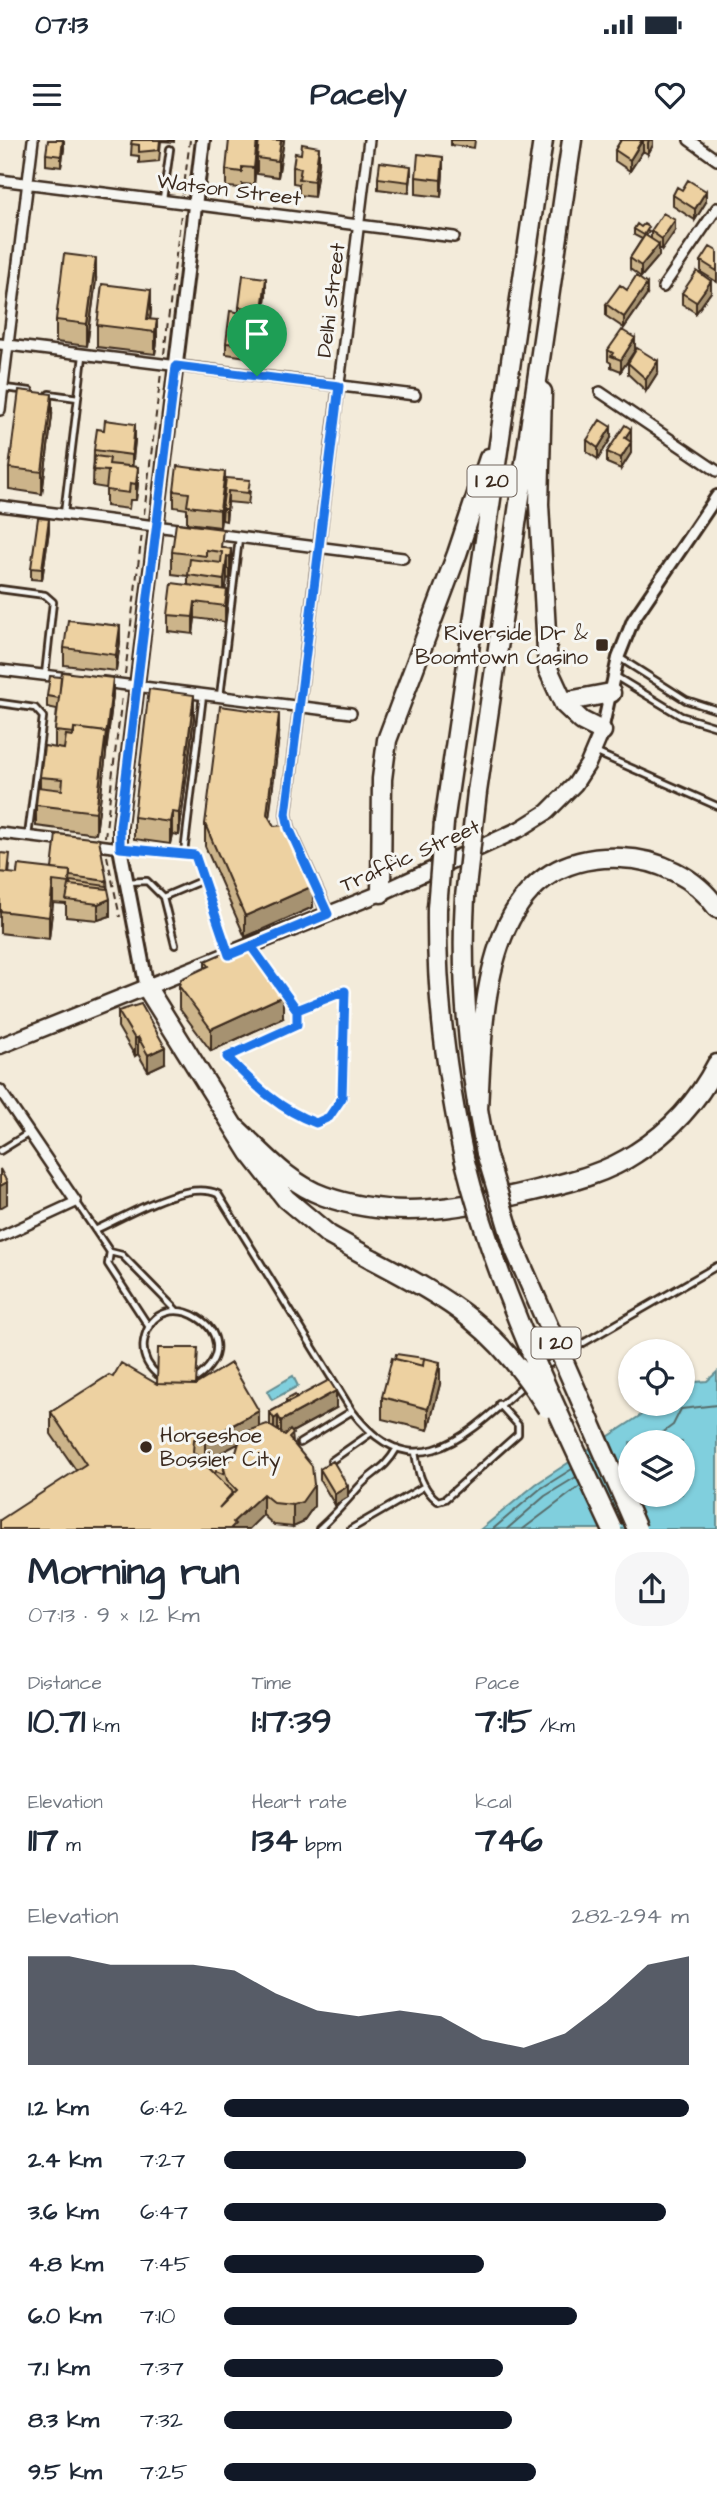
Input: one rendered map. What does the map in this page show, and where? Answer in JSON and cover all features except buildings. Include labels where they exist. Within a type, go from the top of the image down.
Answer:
[{"type":"highway","name":"I 20","points":[[541,140],[537,185],[444,823],[437,908],[439,1012],[445,1064],[464,1158],[492,1256],[522,1332],[612,1529]]},
{"type":"highway","name":"I 20","points":[[572,140],[540,344],[477,792],[466,897],[466,1018],[486,1153],[515,1250],[637,1529]]},
{"type":"highway","points":[[540,344],[543,423],[539,504],[545,651],[552,684],[563,702],[582,721],[602,731]]},
{"type":"highway","points":[[382,893],[382,779],[387,740],[457,554],[477,488],[500,428]]},
{"type":"highway","points":[[563,702],[613,685]]},
{"type":"highway","points":[[478,1110],[482,1015],[492,962],[504,928],[527,896],[550,876],[578,861],[638,858],[688,879],[717,908]]},
{"type":"highway","points":[[147,988],[250,1153],[286,1199],[329,1235],[437,1293],[477,1321],[508,1352],[584,1467]]},
{"type":"highway","points":[[237,1129],[287,1177],[325,1196],[351,1204],[407,1211],[469,1206],[575,1181],[635,1154],[663,1134],[689,1109],[717,1064]]},
{"type":"main road","points":[[147,988],[120,848],[136,686],[203,140]]},
{"type":"main road","name":"Traffic Street","points":[[0,1046],[382,893],[539,818],[575,783],[594,751],[602,731]]},
{"type":"street","points":[[0,410],[4,344],[33,140]]},
{"type":"street","name":"Delhi Street","points":[[328,914],[287,821],[369,140]]},
{"type":"street","points":[[689,140],[717,160]]},
{"type":"street","name":"Watson Street","points":[[0,180],[454,237]]},
{"type":"street","points":[[663,287],[717,208]]},
{"type":"street","points":[[4,344],[415,395]]},
{"type":"street","points":[[600,392],[717,471]]},
{"type":"street","points":[[602,731],[618,658],[637,612],[717,496]]},
{"type":"street","points":[[0,506],[403,558]]},
{"type":"street","points":[[0,670],[84,680]]},
{"type":"street","points":[[97,681],[351,713]]},
{"type":"street","points":[[0,833],[120,848]]},
{"type":"street","points":[[0,1090],[76,1202],[0,1237]]},
{"type":"lane","points":[[163,199],[170,149]]},
{"type":"lane","points":[[64,514],[83,355]]},
{"type":"lane","points":[[3,388],[78,398]]},
{"type":"lane","points":[[220,697],[239,537]]},
{"type":"lane","points":[[0,589],[45,595],[53,602],[46,675]]},
{"type":"lane","points":[[618,658],[686,700],[717,710]]},
{"type":"lane","points":[[613,685],[681,716],[717,727]]},
{"type":"lane","points":[[184,853],[204,695]]},
{"type":"lane","points":[[0,703],[35,708],[43,717],[28,837]]},
{"type":"lane","points":[[594,751],[717,806]]},
{"type":"lane","points":[[120,848],[195,855],[229,955]]},
{"type":"lane","points":[[163,897],[203,880]]},
{"type":"lane","points":[[127,882],[147,881],[163,897],[175,944]]},
{"type":"lane","points":[[251,946],[297,1010],[297,1025],[227,1057],[285,1108],[316,1123],[329,1117],[342,1098],[345,991],[297,1010]]},
{"type":"lane","points":[[0,1151],[29,1133]]},
{"type":"lane","points":[[95,1230],[184,1192],[202,1189],[218,1194],[352,1411],[371,1433],[397,1448],[415,1452],[442,1449],[548,1364],[717,1266]]},
{"type":"lane","points":[[76,1202],[110,1252],[122,1255],[176,1311]]},
{"type":"lane","points":[[110,1252],[108,1264],[149,1327]]},
{"type":"lane","points":[[158,1375],[145,1357],[144,1339],[149,1327],[159,1317],[176,1311],[198,1316],[208,1326],[214,1339],[213,1359],[197,1378]]},
{"type":"lane","points":[[415,1452],[420,1478],[425,1486],[438,1500],[445,1499],[513,1442],[518,1434],[518,1424],[499,1405]]},
{"type":"lane","points":[[300,1443],[352,1411]]},
{"type":"lane","points":[[331,1461],[371,1433]]},
{"type":"lane","points":[[318,1529],[346,1505],[359,1487],[387,1466],[397,1448]]},
{"type":"lane","points":[[351,1529],[425,1486]]},
{"type":"path","points":[[183,193],[190,140]]},
{"type":"path","points":[[163,356],[181,212]]},
{"type":"path","points":[[144,515],[161,374]]},
{"type":"path","points":[[124,675],[142,535]]},
{"type":"path","points":[[105,834],[122,693]]},
{"type":"path","points":[[108,860],[120,917]]},
{"type":"water","points":[[717,1372],[717,1529],[481,1529],[536,1484],[618,1430],[618,1507],[695,1507],[695,1430],[618,1430],[640,1416],[695,1416],[695,1382],[707,1381]]},
{"type":"water","points":[[293,1376],[298,1386],[272,1400],[267,1391]]},
{"type":"place","name":"Riverside Dr & Boomtown Casino","points":[[602,645]]},
{"type":"place","name":"Horseshoe Bossier City","points":[[146,1447]]},
{"type":"route","points":[[257,376],[176,366],[120,826],[120,848],[195,855],[229,955],[251,946],[268,970],[297,1010],[345,991],[342,1098],[329,1117],[316,1123],[294,1115],[256,1086],[227,1057],[297,1025],[297,1010],[251,946],[328,914],[289,828],[286,814],[339,386],[257,376]]}]
